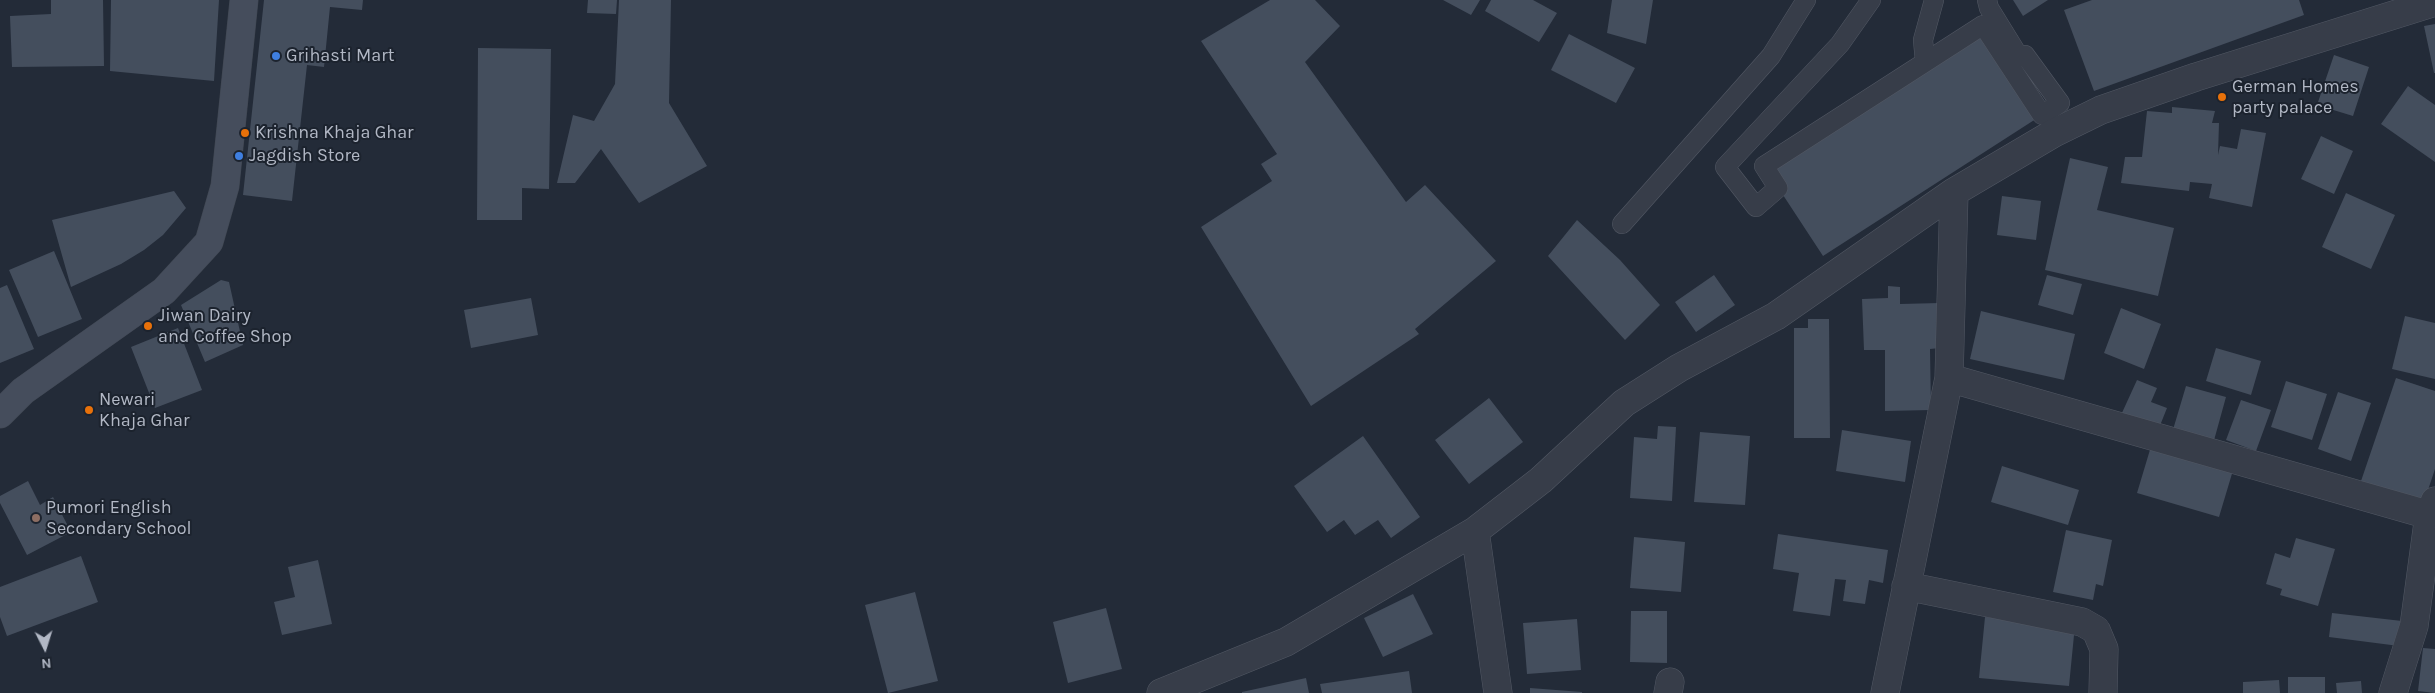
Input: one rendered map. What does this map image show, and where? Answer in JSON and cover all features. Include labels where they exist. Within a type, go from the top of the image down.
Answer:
[{"type":"main road","points":[[0,414],[23,391],[164,292],[209,242],[225,186],[244,0]]},
{"type":"street","points":[[1161,693],[1216,683],[1475,531],[1540,480],[1624,403],[1679,368],[1776,316],[1954,192],[2054,132],[2101,110],[2196,77],[2435,2]]},
{"type":"street","points":[[1886,693],[1949,378],[1954,192]]},
{"type":"street","points":[[1949,378],[2432,508],[2424,628],[2393,693]]},
{"type":"street","points":[[1475,531],[1498,693]]},
{"type":"street","points":[[1906,586],[2082,622],[2096,630],[2104,649],[2103,693]]},
{"type":"lane","points":[[1622,224],[1771,56],[1806,0]]},
{"type":"lane","points":[[1870,0],[1840,44],[1725,167],[1756,207],[1778,188],[1764,166],[1983,25],[2042,115],[2060,103],[2025,54],[2018,55],[1989,8],[1987,0]]},
{"type":"lane","points":[[1925,62],[1923,40],[1934,0]]},
{"type":"building","points":[[51,0],[103,0],[104,66],[12,67],[10,16],[51,14]]},
{"type":"building","points":[[111,0],[219,0],[214,81],[110,71]]},
{"type":"building","points":[[264,0],[363,0],[362,10],[330,7],[324,67],[307,65],[292,201],[243,195]]},
{"type":"building","points":[[588,0],[617,0],[616,14],[587,13]]},
{"type":"building","points":[[619,0],[671,0],[669,103],[707,166],[639,203],[601,149],[575,183],[557,183],[573,115],[594,121],[615,84]]},
{"type":"building","points":[[1270,0],[1315,0],[1340,26],[1305,62],[1406,202],[1425,185],[1496,261],[1415,329],[1419,334],[1311,406],[1201,227],[1272,181],[1261,164],[1277,154],[1201,41]]},
{"type":"building","points":[[1443,0],[1480,0],[1471,15]]},
{"type":"building","points":[[1491,0],[1533,0],[1557,13],[1539,42],[1485,11]]},
{"type":"building","points":[[1612,0],[1653,0],[1646,44],[1607,33]]},
{"type":"building","points":[[2013,0],[2048,0],[2023,16]]},
{"type":"building","points":[[2092,0],[2299,0],[2304,15],[2094,91],[2064,10]]},
{"type":"building","points":[[2435,24],[2435,73],[2434,73],[2424,26]]},
{"type":"building","points":[[1983,25],[2042,115],[1823,256],[1764,166]]},
{"type":"building","points":[[1569,34],[1635,68],[1616,103],[1551,70]]},
{"type":"building","points":[[478,48],[551,49],[549,189],[522,188],[522,220],[477,220]]},
{"type":"building","points":[[2334,55],[2369,67],[2353,116],[2317,105]]},
{"type":"building","points":[[2408,86],[2435,105],[2435,162],[2381,124]]},
{"type":"building","points":[[2172,107],[2215,111],[2212,123],[2219,123],[2218,155],[2220,146],[2237,149],[2241,129],[2266,133],[2252,207],[2209,198],[2212,184],[2190,182],[2189,191],[2121,183],[2125,157],[2142,157],[2147,111],[2172,113]]},
{"type":"building","points":[[2321,136],[2353,151],[2334,194],[2301,179]]},
{"type":"building","points":[[2070,158],[2108,167],[2097,210],[2174,228],[2158,296],[2045,270]]},
{"type":"building","points":[[174,191],[186,208],[163,235],[144,250],[121,264],[71,287],[52,220]]},
{"type":"building","points":[[2346,193],[2395,215],[2371,269],[2322,247]]},
{"type":"building","points":[[2002,196],[2041,201],[2036,240],[1997,235]]},
{"type":"building","points":[[1577,220],[1620,260],[1660,305],[1625,340],[1548,256]]},
{"type":"building","points":[[54,251],[82,319],[38,337],[9,270]]},
{"type":"building","points":[[1714,275],[1735,305],[1696,332],[1675,302]]},
{"type":"building","points":[[2047,275],[2082,284],[2073,315],[2038,305]]},
{"type":"building","points":[[221,280],[229,282],[243,345],[205,362],[181,305]]},
{"type":"building","points":[[7,285],[34,349],[0,363],[0,288]]},
{"type":"building","points":[[1888,286],[1900,287],[1900,304],[1940,303],[1940,348],[1930,349],[1931,410],[1885,411],[1885,350],[1864,350],[1862,299],[1888,298]]},
{"type":"building","points":[[531,298],[538,335],[471,348],[464,310]]},
{"type":"building","points":[[2121,308],[2161,324],[2144,369],[2104,353]]},
{"type":"building","points":[[1981,311],[2075,334],[2064,380],[1970,359]]},
{"type":"building","points":[[2405,316],[2435,323],[2435,379],[2392,369]]},
{"type":"building","points":[[1808,319],[1829,319],[1830,438],[1794,438],[1794,328],[1808,328]]},
{"type":"building","points":[[178,328],[202,390],[155,408],[131,347]]},
{"type":"building","points":[[2216,348],[2261,361],[2251,395],[2206,381]]},
{"type":"building","points":[[2396,378],[2435,391],[2435,469],[2423,505],[2360,484]]},
{"type":"building","points":[[2137,380],[2157,388],[2151,402],[2167,408],[2159,428],[2121,415]]},
{"type":"building","points":[[2286,381],[2327,394],[2312,440],[2271,427]]},
{"type":"building","points":[[2186,386],[2226,397],[2213,444],[2172,433]]},
{"type":"building","points":[[2338,392],[2371,403],[2351,461],[2318,449]]},
{"type":"building","points":[[1489,398],[1523,442],[1469,484],[1435,440]]},
{"type":"building","points":[[2241,400],[2271,410],[2256,451],[2226,440]]},
{"type":"building","points":[[1658,426],[1676,427],[1672,501],[1630,498],[1634,437],[1657,439]]},
{"type":"building","points":[[1842,430],[1911,441],[1905,482],[1836,471]]},
{"type":"building","points":[[1700,432],[1750,436],[1745,505],[1694,502]]},
{"type":"building","points":[[1363,436],[1420,517],[1391,538],[1378,520],[1355,535],[1344,520],[1327,532],[1294,486]]},
{"type":"building","points":[[2152,443],[2234,467],[2219,517],[2137,493]]},
{"type":"building","points":[[2002,466],[2079,490],[2068,525],[1991,502]]},
{"type":"building","name":"Pumori English Secondary School","points":[[28,481],[40,505],[53,497],[71,532],[27,555],[0,503],[0,496]]},
{"type":"building","points":[[2066,530],[2112,540],[2103,586],[2096,584],[2093,600],[2053,592]]},
{"type":"building","points":[[1778,534],[1888,550],[1883,583],[1869,580],[1865,604],[1843,601],[1846,580],[1835,579],[1830,616],[1793,611],[1799,573],[1773,569]]},
{"type":"building","points":[[1634,537],[1685,542],[1681,592],[1630,588]]},
{"type":"building","points":[[2296,538],[2335,549],[2318,606],[2280,595],[2282,589],[2266,584],[2275,553],[2290,558]]},
{"type":"building","points":[[81,556],[98,602],[7,636],[0,617],[0,587]]},
{"type":"building","points":[[318,560],[332,624],[282,635],[274,602],[295,597],[288,567]]},
{"type":"building","points":[[915,592],[938,681],[888,693],[865,605]]},
{"type":"building","points":[[1413,594],[1433,634],[1383,657],[1364,618]]},
{"type":"building","points":[[1106,608],[1122,669],[1068,683],[1053,622]]},
{"type":"building","points":[[1631,611],[1667,611],[1667,663],[1630,662]]},
{"type":"building","points":[[2332,613],[2402,621],[2399,646],[2329,637]]},
{"type":"building","points":[[1985,617],[2075,625],[2069,686],[1979,678]]},
{"type":"building","points":[[1577,619],[1581,670],[1527,674],[1523,623]]},
{"type":"building","points":[[2423,648],[2435,649],[2435,693],[2418,691]]},
{"type":"building","points":[[1409,671],[1412,693],[1322,693],[1320,684]]},
{"type":"building","points":[[2288,677],[2325,677],[2325,693],[2288,693]]},
{"type":"building","points":[[1306,678],[1309,693],[1242,693],[1242,692]]},
{"type":"building","points":[[2279,680],[2280,693],[2243,693],[2243,682]]},
{"type":"building","points":[[2361,681],[2362,693],[2337,693],[2336,683]]},
{"type":"building","points":[[1530,688],[1582,692],[1582,693],[1530,693]]},
{"type":"place","name":"Grihasti Mart","points":[[276,56]]},
{"type":"place","name":"German Homes party palace","points":[[2222,97]]},
{"type":"place","name":"Krishna Khaja Ghar","points":[[245,133]]},
{"type":"place","name":"Jagdish Store","points":[[239,156]]},
{"type":"place","name":"Jiwan Dairy and Coffee Shop","points":[[148,326]]},
{"type":"place","name":"Newari Khaja Ghar","points":[[89,410]]},
{"type":"place","name":"Pumori English Secondary School","points":[[36,518]]}]
